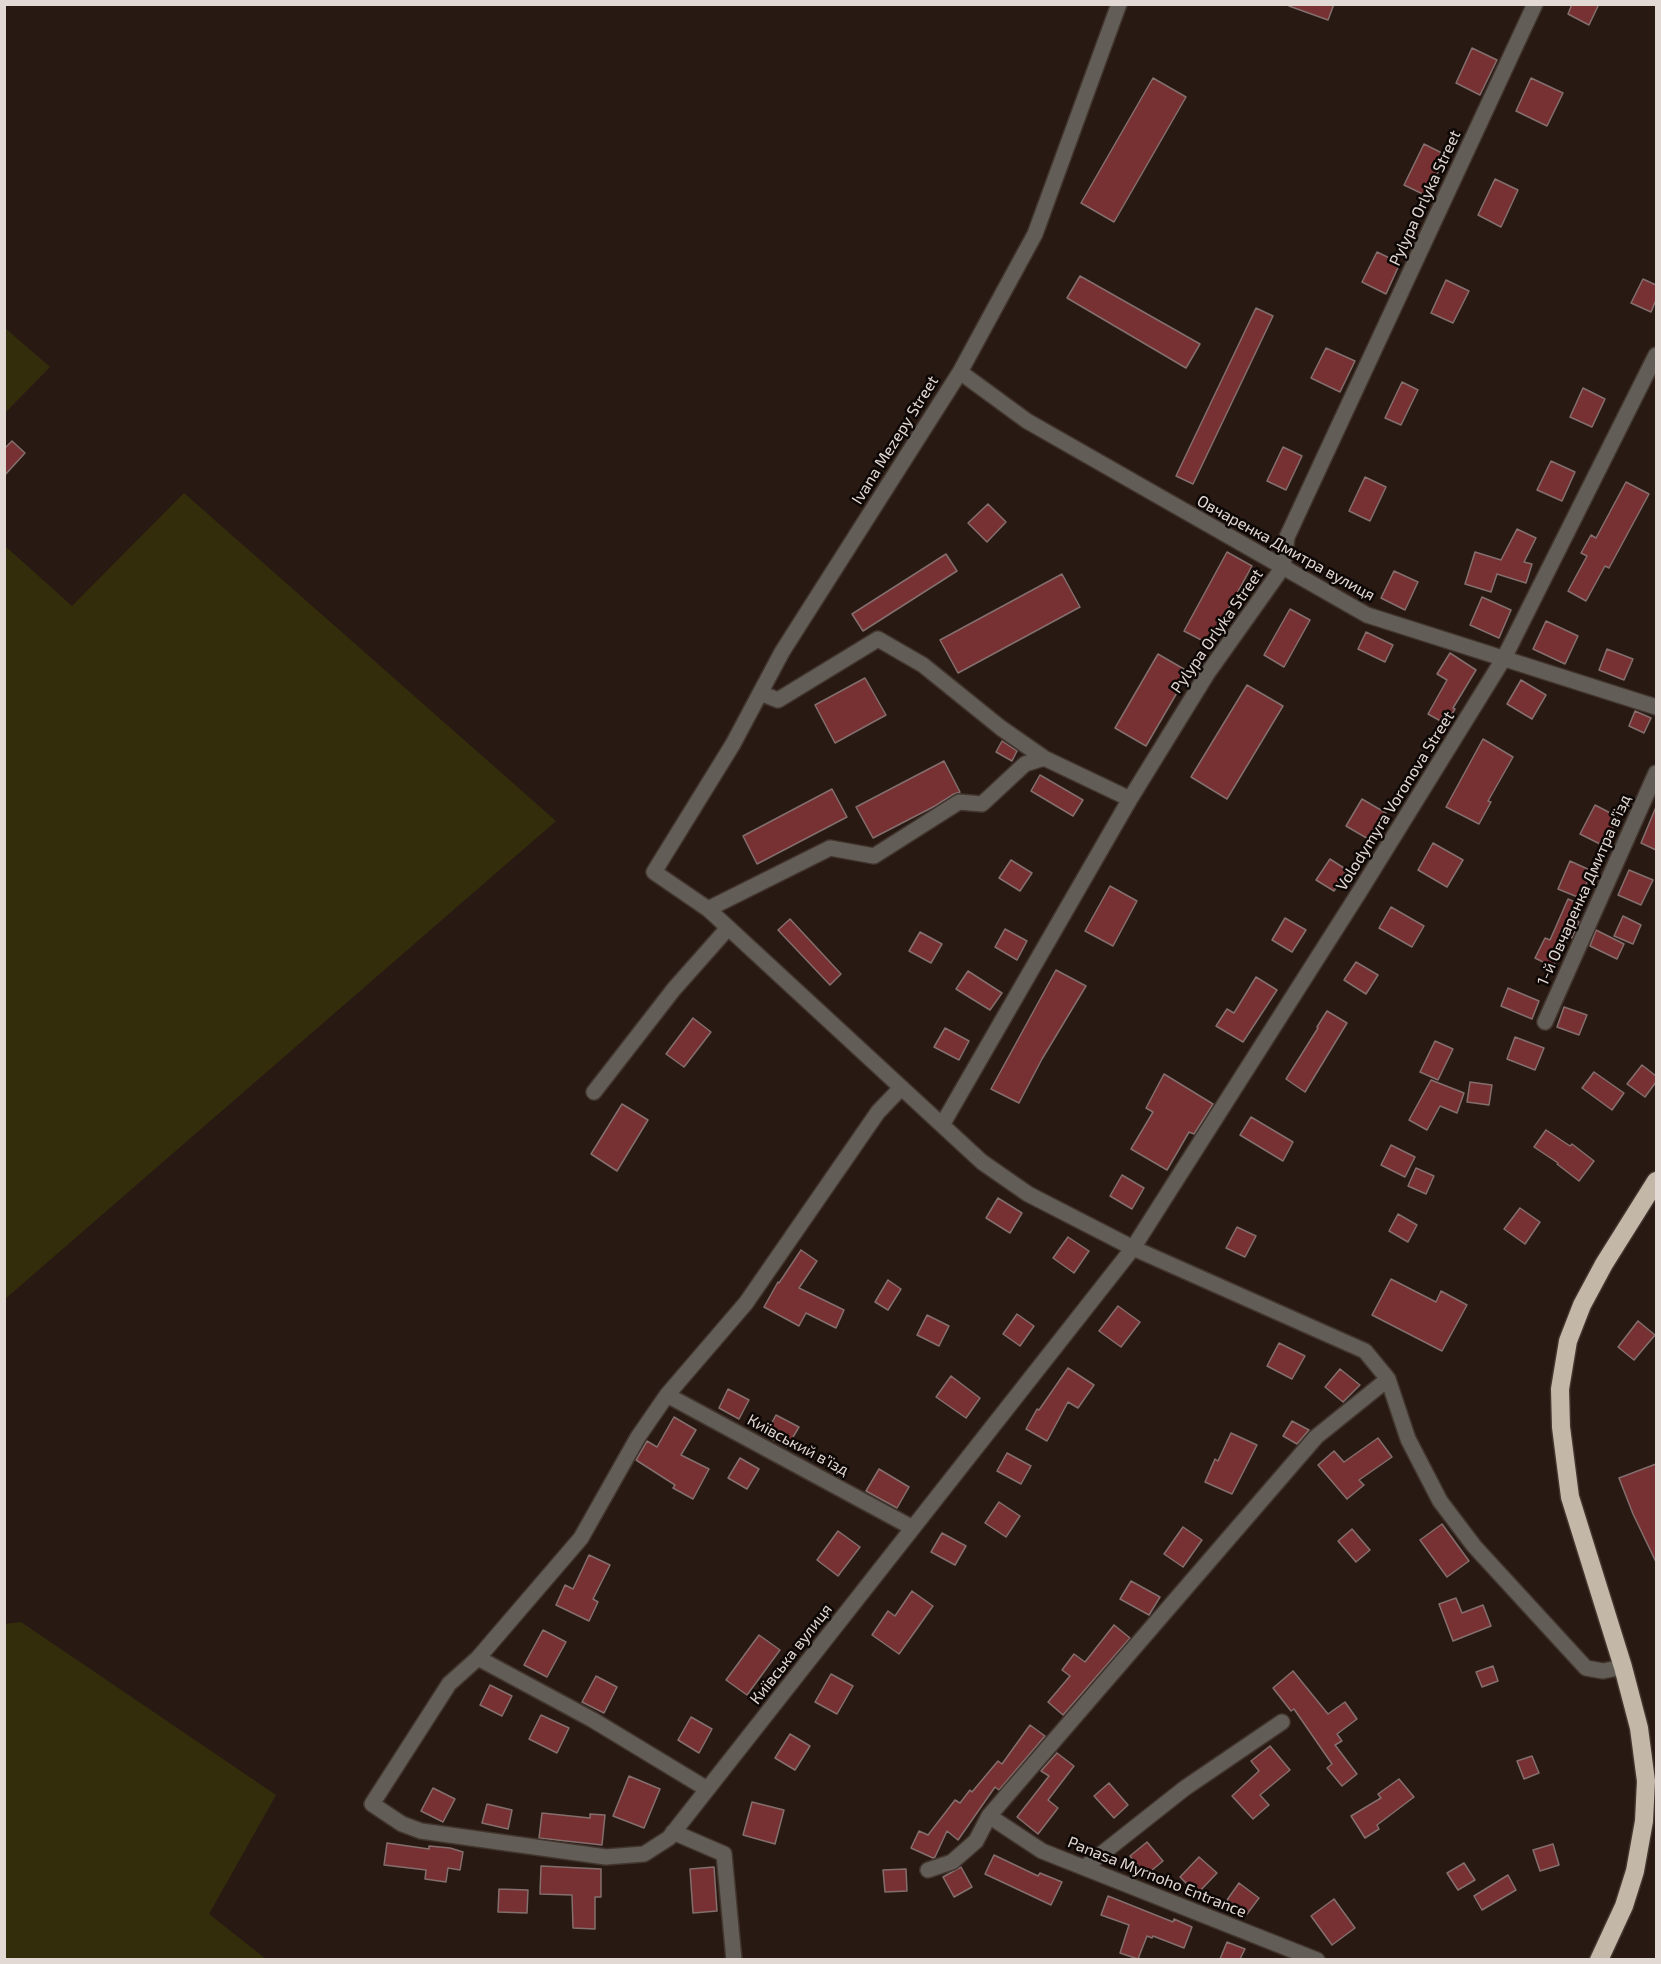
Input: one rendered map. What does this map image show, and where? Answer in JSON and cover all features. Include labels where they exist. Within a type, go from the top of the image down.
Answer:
[{"type":"highway","points":[[1599,1959],[1624,1906],[1650,1821],[1639,1728],[1623,1667],[1570,1497],[1561,1427],[1560,1389],[1568,1341],[1582,1305],[1630,1221],[1656,1181]]},
{"type":"street","name":"Ivana Mezepy Street","points":[[708,909],[654,872],[733,744],[782,652],[960,372],[1035,234],[1119,4]]},
{"type":"street","name":"Pylypa Orlyka Street","points":[[942,1125],[1130,799],[1207,674],[1283,567],[1287,537],[1535,4]]},
{"type":"street","name":"Volodymyra Voronova Street","points":[[1133,1248],[1360,891],[1504,657],[1656,355]]},
{"type":"street","name":"Овчаренка Дмитра вулиця","points":[[960,372],[1027,421],[1367,615],[1504,657],[1656,708]]},
{"type":"street","points":[[760,693],[778,700],[878,639],[922,665],[1001,728],[1044,758],[1130,799]]},
{"type":"street","points":[[1044,758],[1025,764],[982,804],[959,802],[874,856],[830,848],[708,909],[982,1161],[1028,1194],[1133,1248],[1365,1351],[1388,1379],[1408,1439],[1440,1501],[1474,1546],[1586,1668],[1603,1671],[1623,1667]]},
{"type":"street","name":"1-й Овчаренка Дмитра в’їзд","points":[[1545,1022],[1656,773]]},
{"type":"street","points":[[594,1092],[674,989],[728,928]]},
{"type":"street","points":[[707,1789],[593,1720],[478,1658],[581,1538],[638,1437],[667,1395],[746,1303],[878,1112],[902,1088]]},
{"type":"street","name":"Київська вулиця","points":[[478,1658],[449,1684],[372,1804],[402,1824],[421,1831],[606,1857],[644,1854],[669,1838],[1133,1248]]},
{"type":"street","points":[[928,1870],[952,1862],[976,1841],[989,1816],[1316,1437],[1388,1379]]},
{"type":"street","name":"Київський в’їзд","points":[[667,1395],[913,1528]]},
{"type":"street","points":[[1084,1868],[1185,1788],[1282,1722]]},
{"type":"street","name":"Panasa Myrnoho Entrance","points":[[989,1816],[1042,1851],[1317,1959]]},
{"type":"street","points":[[673,1832],[724,1854],[734,1959]]},
{"type":"shaded area","points":[[5,328],[50,367],[5,413]]},
{"type":"shaded area","points":[[184,493],[556,821],[5,1299],[5,546],[72,606]]},
{"type":"shaded area","points":[[21,1622],[276,1795],[209,1914],[266,1959],[5,1959],[4,1624]]},
{"type":"building","points":[[1289,4],[1334,4],[1328,20],[1289,6]]},
{"type":"building","points":[[1572,4],[1599,4],[1589,25],[1568,14]]},
{"type":"building","points":[[1472,48],[1497,60],[1480,95],[1456,83]]},
{"type":"building","points":[[1153,78],[1186,97],[1114,222],[1081,203]]},
{"type":"building","points":[[1531,78],[1563,93],[1547,126],[1516,111]]},
{"type":"building","points":[[1424,144],[1446,155],[1427,196],[1404,185]]},
{"type":"building","points":[[1495,179],[1518,190],[1501,227],[1478,215]]},
{"type":"building","points":[[1377,252],[1400,263],[1386,294],[1362,282]]},
{"type":"building","points":[[1080,276],[1200,344],[1186,368],[1067,298]]},
{"type":"building","points":[[1643,279],[1656,285],[1656,300],[1651,312],[1631,303]]},
{"type":"building","points":[[1446,280],[1469,291],[1453,323],[1431,313]]},
{"type":"building","points":[[1256,308],[1273,316],[1193,484],[1176,476]]},
{"type":"building","points":[[1326,348],[1355,361],[1340,392],[1311,378]]},
{"type":"building","points":[[1402,382],[1418,390],[1401,425],[1385,418]]},
{"type":"building","points":[[1583,388],[1605,399],[1592,427],[1570,417]]},
{"type":"building","points":[[12,441],[25,453],[4,476],[4,449]]},
{"type":"building","points":[[1283,447],[1302,456],[1286,490],[1267,481]]},
{"type":"building","points":[[1551,461],[1575,472],[1562,501],[1537,490]]},
{"type":"building","points":[[1365,477],[1386,487],[1370,521],[1349,511]]},
{"type":"building","points":[[1626,482],[1649,494],[1609,568],[1605,566],[1586,601],[1568,591],[1587,556],[1581,553],[1591,535],[1596,538]]},
{"type":"building","points":[[988,504],[1006,522],[987,542],[968,523]]},
{"type":"building","points":[[1517,529],[1536,538],[1524,562],[1532,564],[1526,583],[1497,574],[1491,592],[1465,584],[1475,552],[1501,560]]},
{"type":"building","points":[[1227,552],[1252,566],[1209,644],[1184,631]]},
{"type":"building","points":[[946,554],[957,571],[863,631],[852,614]]},
{"type":"building","points":[[1394,571],[1418,582],[1405,610],[1381,598]]},
{"type":"building","points":[[1062,574],[1080,607],[958,673],[940,640]]},
{"type":"building","points":[[1482,597],[1511,610],[1499,638],[1470,625]]},
{"type":"building","points":[[1290,609],[1310,620],[1284,667],[1264,655]]},
{"type":"building","points":[[1546,621],[1578,636],[1565,664],[1533,649]]},
{"type":"building","points":[[1366,632],[1393,645],[1385,662],[1358,649]]},
{"type":"building","points":[[1607,649],[1633,659],[1624,680],[1599,670]]},
{"type":"building","points":[[1450,653],[1476,670],[1446,724],[1428,714],[1447,680],[1437,674]]},
{"type":"building","points":[[1158,654],[1189,672],[1146,746],[1115,728]]},
{"type":"building","points":[[865,678],[886,715],[835,743],[815,705]]},
{"type":"building","points":[[1521,680],[1546,695],[1532,719],[1507,704]]},
{"type":"building","points":[[1247,685],[1283,706],[1227,799],[1191,777]]},
{"type":"building","points":[[1635,711],[1651,718],[1644,733],[1629,726]]},
{"type":"building","points":[[1483,739],[1513,757],[1488,801],[1491,802],[1479,824],[1446,807]]},
{"type":"building","points":[[1002,741],[1017,751],[1012,761],[996,752]]},
{"type":"building","points":[[944,761],[960,792],[873,838],[856,807]]},
{"type":"building","points":[[1040,775],[1083,800],[1073,816],[1031,791]]},
{"type":"building","points":[[832,789],[847,817],[757,864],[743,836]]},
{"type":"building","points":[[1362,799],[1386,813],[1370,840],[1346,826]]},
{"type":"building","points":[[1595,805],[1618,817],[1604,846],[1580,834]]},
{"type":"building","points":[[1656,807],[1656,850],[1641,843]]},
{"type":"building","points":[[1433,843],[1463,860],[1447,887],[1418,870]]},
{"type":"building","points":[[1330,859],[1347,870],[1334,891],[1316,880]]},
{"type":"building","points":[[1011,860],[1032,873],[1020,891],[999,878]]},
{"type":"building","points":[[1570,861],[1592,871],[1580,898],[1558,889]]},
{"type":"building","points":[[1629,870],[1653,880],[1641,905],[1618,895]]},
{"type":"building","points":[[1110,886],[1137,901],[1113,946],[1085,931]]},
{"type":"building","points":[[1568,899],[1582,905],[1575,920],[1579,922],[1572,938],[1569,936],[1566,942],[1564,941],[1553,967],[1535,958],[1545,938],[1550,940]]},
{"type":"building","points":[[1391,907],[1424,926],[1412,947],[1379,928]]},
{"type":"building","points":[[1623,916],[1641,925],[1633,944],[1614,936]]},
{"type":"building","points":[[1285,918],[1306,930],[1292,952],[1272,940]]},
{"type":"building","points":[[790,919],[841,974],[830,985],[778,930]]},
{"type":"building","points":[[1005,929],[1027,941],[1017,960],[995,947]]},
{"type":"building","points":[[1596,930],[1624,944],[1617,959],[1590,946]]},
{"type":"building","points":[[920,932],[942,944],[931,963],[909,951]]},
{"type":"building","points":[[1356,962],[1378,975],[1366,994],[1344,980]]},
{"type":"building","points":[[1056,970],[1086,986],[1042,1059],[1019,1103],[991,1089]]},
{"type":"building","points":[[968,971],[1002,993],[990,1010],[956,989]]},
{"type":"building","points":[[1256,977],[1277,990],[1243,1042],[1216,1026],[1227,1009],[1234,1013]]},
{"type":"building","points":[[1508,988],[1539,1001],[1532,1019],[1501,1006]]},
{"type":"building","points":[[1564,1007],[1587,1015],[1579,1035],[1557,1027]]},
{"type":"building","points":[[1327,1011],[1347,1023],[1305,1092],[1286,1079]]},
{"type":"building","points":[[693,1018],[711,1032],[684,1067],[666,1054]]},
{"type":"building","points":[[945,1028],[969,1041],[959,1060],[934,1047]]},
{"type":"building","points":[[1515,1037],[1544,1048],[1535,1070],[1507,1059]]},
{"type":"building","points":[[1435,1041],[1453,1049],[1438,1080],[1420,1072]]},
{"type":"building","points":[[1642,1065],[1656,1076],[1656,1082],[1645,1097],[1627,1084]]},
{"type":"building","points":[[1594,1072],[1624,1093],[1612,1110],[1582,1088]]},
{"type":"building","points":[[1164,1074],[1213,1104],[1194,1134],[1189,1132],[1167,1170],[1131,1149],[1153,1112],[1146,1108]]},
{"type":"building","points":[[1431,1080],[1464,1093],[1457,1113],[1440,1106],[1427,1130],[1409,1120]]},
{"type":"building","points":[[1470,1082],[1492,1085],[1489,1105],[1467,1102]]},
{"type":"building","points":[[622,1104],[648,1120],[617,1171],[591,1154]]},
{"type":"building","points":[[1251,1117],[1293,1142],[1283,1161],[1240,1135]]},
{"type":"building","points":[[1546,1130],[1570,1146],[1572,1144],[1594,1161],[1579,1181],[1534,1147]]},
{"type":"building","points":[[1391,1145],[1415,1157],[1405,1177],[1381,1165]]},
{"type":"building","points":[[1416,1168],[1434,1176],[1426,1194],[1408,1186]]},
{"type":"building","points":[[1122,1175],[1144,1188],[1132,1209],[1110,1196]]},
{"type":"building","points":[[998,1198],[1022,1213],[1010,1233],[986,1218]]},
{"type":"building","points":[[1520,1208],[1540,1222],[1525,1244],[1504,1229]]},
{"type":"building","points":[[1398,1214],[1417,1225],[1408,1242],[1389,1231]]},
{"type":"building","points":[[1237,1227],[1256,1236],[1245,1257],[1226,1248]]},
{"type":"building","points":[[1068,1237],[1089,1251],[1074,1273],[1053,1258]]},
{"type":"building","points":[[801,1250],[817,1261],[799,1288],[844,1310],[836,1328],[806,1313],[799,1326],[764,1307],[778,1282]]},
{"type":"building","points":[[1391,1279],[1436,1302],[1441,1291],[1467,1305],[1442,1351],[1372,1315]]},
{"type":"building","points":[[888,1280],[901,1289],[888,1310],[875,1302]]},
{"type":"building","points":[[1118,1306],[1140,1322],[1121,1347],[1099,1331]]},
{"type":"building","points":[[1017,1314],[1034,1326],[1020,1346],[1003,1334]]},
{"type":"building","points":[[927,1315],[949,1326],[939,1346],[917,1335]]},
{"type":"building","points":[[1638,1321],[1655,1335],[1634,1360],[1618,1347]]},
{"type":"building","points":[[1279,1343],[1305,1356],[1292,1379],[1267,1366]]},
{"type":"building","points":[[1068,1368],[1094,1385],[1078,1408],[1068,1402],[1047,1441],[1026,1429],[1037,1409],[1039,1410]]},
{"type":"building","points":[[1340,1369],[1360,1385],[1343,1402],[1325,1387]]},
{"type":"building","points":[[951,1376],[980,1398],[966,1418],[936,1397]]},
{"type":"building","points":[[728,1389],[749,1400],[739,1419],[719,1408]]},
{"type":"building","points":[[776,1415],[799,1427],[787,1447],[765,1435]]},
{"type":"building","points":[[674,1417],[696,1430],[681,1455],[709,1469],[693,1499],[673,1488],[675,1485],[636,1460],[647,1441],[657,1447]]},
{"type":"building","points":[[1292,1421],[1309,1430],[1297,1444],[1283,1436]]},
{"type":"building","points":[[1231,1433],[1257,1445],[1232,1494],[1205,1482],[1215,1459],[1218,1461]]},
{"type":"building","points":[[1378,1438],[1392,1457],[1359,1480],[1364,1485],[1347,1499],[1318,1465],[1334,1451],[1344,1462]]},
{"type":"building","points":[[1007,1453],[1031,1466],[1021,1484],[997,1471]]},
{"type":"building","points":[[740,1458],[759,1469],[747,1489],[728,1478]]},
{"type":"building","points":[[1656,1464],[1656,1562],[1619,1478]]},
{"type":"building","points":[[879,1469],[909,1487],[897,1508],[866,1491]]},
{"type":"building","points":[[999,1502],[1020,1516],[1006,1537],[985,1523]]},
{"type":"building","points":[[1442,1524],[1469,1561],[1447,1577],[1420,1540]]},
{"type":"building","points":[[1183,1527],[1202,1540],[1183,1567],[1164,1554]]},
{"type":"building","points":[[1352,1529],[1370,1550],[1356,1562],[1338,1541]]},
{"type":"building","points":[[838,1531],[860,1547],[838,1576],[817,1560]]},
{"type":"building","points":[[942,1533],[966,1546],[955,1565],[931,1552]]},
{"type":"building","points":[[589,1555],[610,1565],[593,1599],[598,1602],[589,1621],[556,1605],[565,1585],[573,1589]]},
{"type":"building","points":[[1131,1581],[1160,1597],[1149,1615],[1120,1599]]},
{"type":"building","points":[[912,1591],[933,1606],[899,1654],[872,1635],[888,1611],[895,1616]]},
{"type":"building","points":[[1456,1598],[1462,1613],[1483,1605],[1491,1626],[1453,1641],[1439,1604]]},
{"type":"building","points":[[1114,1625],[1130,1638],[1063,1715],[1048,1702],[1070,1676],[1062,1670],[1074,1654],[1085,1662]]},
{"type":"building","points":[[543,1630],[566,1642],[547,1677],[524,1665]]},
{"type":"building","points":[[759,1635],[780,1650],[747,1695],[726,1680]]},
{"type":"building","points":[[1493,1666],[1498,1681],[1482,1687],[1476,1672]]},
{"type":"building","points":[[1293,1671],[1328,1714],[1345,1702],[1357,1719],[1337,1734],[1342,1741],[1335,1745],[1357,1774],[1342,1786],[1327,1768],[1332,1764],[1294,1709],[1291,1711],[1273,1688]]},
{"type":"building","points":[[831,1674],[853,1686],[837,1714],[815,1702]]},
{"type":"building","points":[[596,1676],[617,1687],[604,1713],[582,1702]]},
{"type":"building","points":[[490,1685],[512,1696],[502,1716],[480,1705]]},
{"type":"building","points":[[541,1715],[569,1728],[557,1753],[529,1739]]},
{"type":"building","points":[[691,1717],[712,1729],[699,1753],[678,1740]]},
{"type":"building","points":[[1030,1725],[1045,1736],[999,1790],[995,1787],[958,1840],[947,1831],[933,1858],[911,1848],[919,1831],[928,1835],[955,1800],[960,1803],[998,1761],[1002,1764]]},
{"type":"building","points":[[790,1734],[810,1746],[795,1770],[775,1758]]},
{"type":"building","points":[[1270,1746],[1290,1770],[1260,1795],[1269,1805],[1253,1819],[1232,1796],[1259,1771],[1251,1761]]},
{"type":"building","points":[[1057,1753],[1074,1766],[1048,1800],[1058,1808],[1038,1834],[1017,1817],[1049,1776],[1041,1771]]},
{"type":"building","points":[[1532,1756],[1539,1773],[1524,1779],[1517,1761]]},
{"type":"building","points":[[629,1776],[660,1789],[644,1828],[613,1816]]},
{"type":"building","points":[[1399,1779],[1414,1797],[1377,1825],[1379,1829],[1365,1838],[1351,1816],[1381,1798],[1378,1794]]},
{"type":"building","points":[[1109,1783],[1128,1805],[1114,1818],[1094,1796]]},
{"type":"building","points":[[433,1788],[455,1799],[443,1822],[421,1811]]},
{"type":"building","points":[[752,1802],[784,1810],[775,1844],[743,1835]]},
{"type":"building","points":[[487,1804],[512,1810],[508,1829],[482,1823]]},
{"type":"building","points":[[542,1813],[590,1818],[590,1814],[605,1815],[602,1845],[539,1838]]},
{"type":"building","points":[[1147,1842],[1163,1861],[1146,1875],[1130,1856]]},
{"type":"building","points":[[387,1843],[429,1849],[429,1846],[450,1848],[463,1852],[460,1870],[448,1868],[446,1882],[425,1879],[426,1870],[384,1865]]},
{"type":"building","points":[[1553,1844],[1559,1865],[1540,1871],[1533,1850]]},
{"type":"building","points":[[994,1855],[1038,1876],[1040,1873],[1062,1882],[1051,1905],[985,1874]]},
{"type":"building","points":[[1199,1857],[1217,1873],[1197,1894],[1180,1877]]},
{"type":"building","points":[[1464,1863],[1475,1880],[1458,1890],[1447,1873]]},
{"type":"building","points":[[541,1866],[601,1869],[601,1897],[595,1897],[595,1929],[573,1928],[572,1895],[540,1894]]},
{"type":"building","points":[[714,1867],[717,1911],[693,1913],[690,1869]]},
{"type":"building","points":[[961,1867],[972,1887],[954,1897],[943,1877]]},
{"type":"building","points":[[906,1869],[907,1891],[885,1892],[883,1870]]},
{"type":"building","points":[[1508,1875],[1516,1890],[1482,1910],[1474,1896]]},
{"type":"building","points":[[1239,1883],[1259,1898],[1247,1914],[1227,1900]]},
{"type":"building","points":[[499,1889],[528,1890],[527,1913],[498,1912]]},
{"type":"building","points":[[1108,1896],[1173,1922],[1174,1919],[1192,1927],[1184,1948],[1153,1936],[1152,1938],[1147,1936],[1138,1959],[1120,1953],[1129,1925],[1101,1915]]},
{"type":"building","points":[[1334,1899],[1355,1928],[1332,1945],[1311,1916]]},
{"type":"building","points":[[1227,1942],[1245,1949],[1240,1959],[1220,1959]]}]
